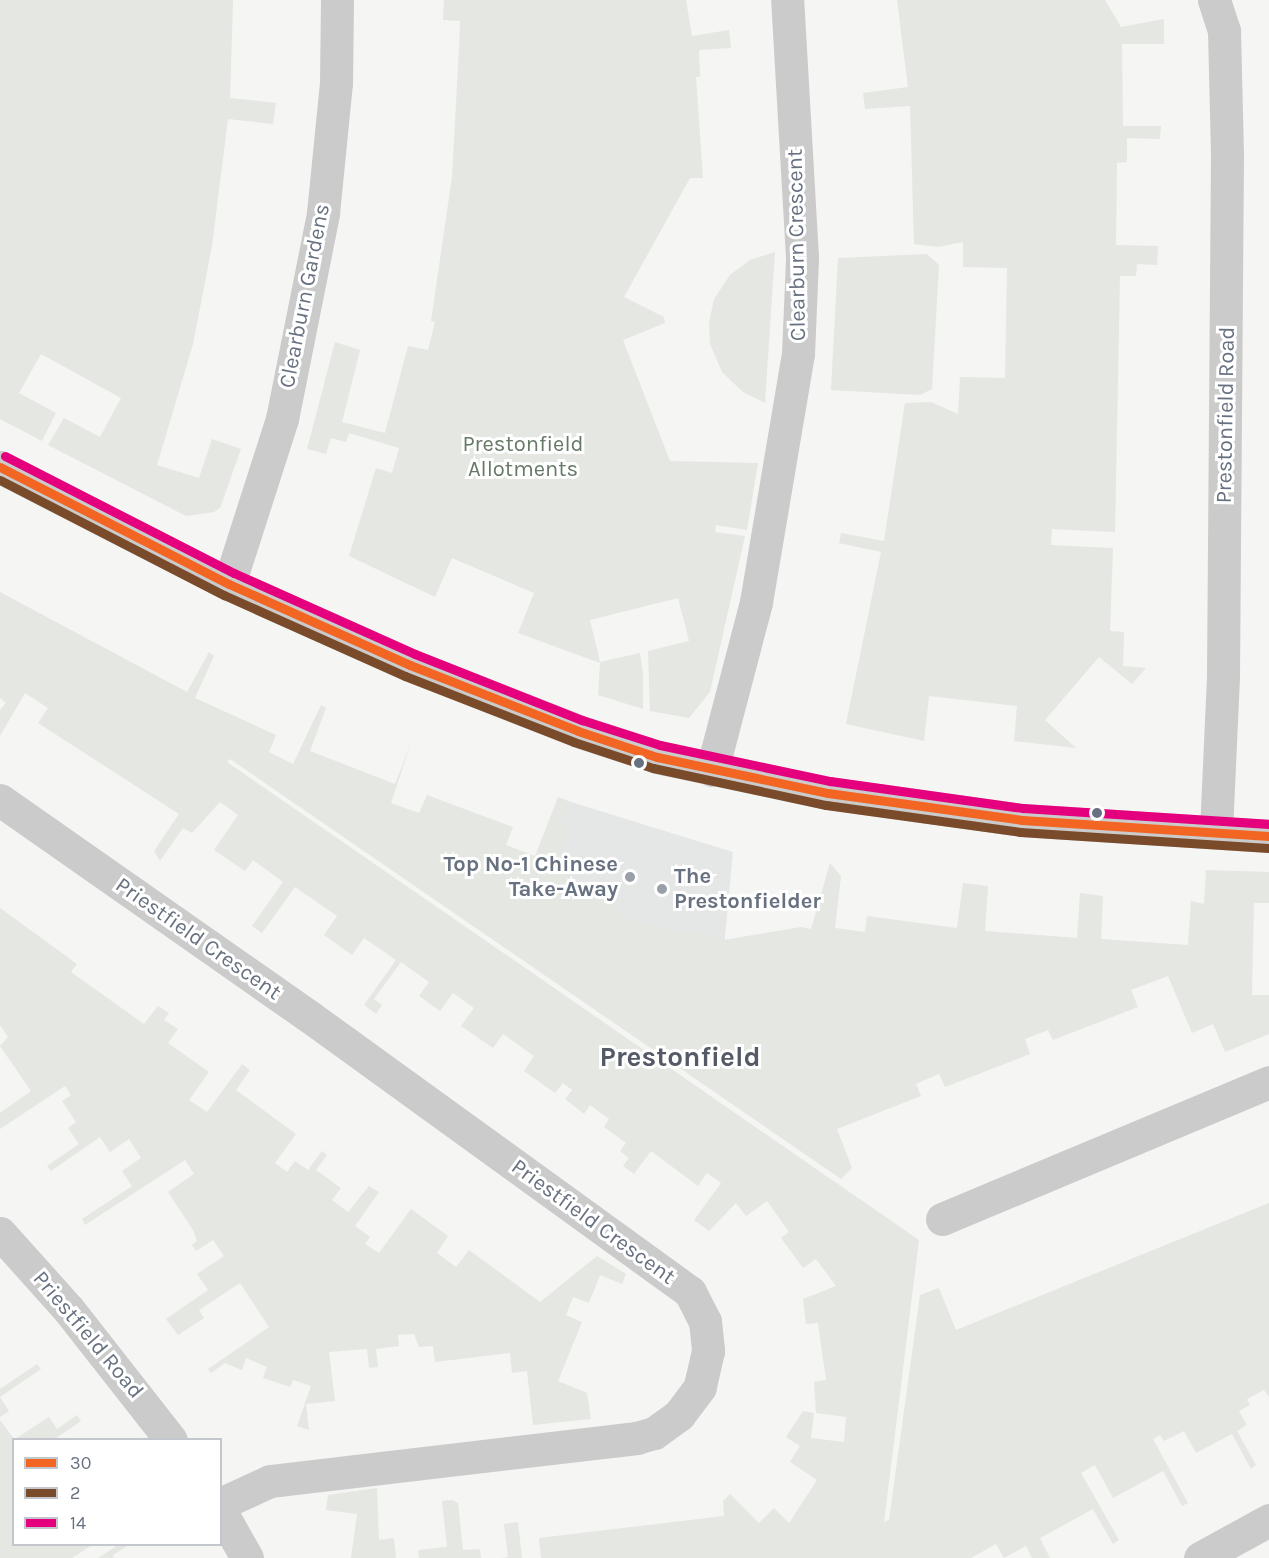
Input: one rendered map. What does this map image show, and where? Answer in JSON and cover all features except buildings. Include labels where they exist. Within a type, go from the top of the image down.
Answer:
[{"type":"street","name":"Clearburn Gardens","points":[[229,584],[282,419],[323,213],[336,83],[337,0]]},
{"type":"street","name":"Clearburn Crescent","points":[[712,770],[756,602],[798,354],[802,257],[787,0]]},
{"type":"street","name":"Prestonfield Road","points":[[1214,0],[1224,31],[1227,155],[1223,666],[1216,832]]},
{"type":"street","points":[[0,467],[229,584],[477,693],[612,743],[712,770],[828,793],[1022,820],[1269,836]]},
{"type":"street","name":"Priestfield Crescent","points":[[0,800],[310,1017],[690,1292],[705,1322],[708,1351],[700,1387],[680,1415],[654,1433],[637,1438],[270,1481],[222,1502]]},
{"type":"street","points":[[942,1219],[1269,1082]]},
{"type":"street","name":"Priestfield Road","points":[[0,1233],[69,1310],[169,1438]]},
{"type":"street","points":[[222,1514],[247,1558]]},
{"type":"street","points":[[1200,1558],[1244,1547],[1269,1520]]},
{"type":"shaded area","points":[[571,802],[733,852],[719,1000],[520,889]]},
{"type":"green space","points":[[0,0],[233,0],[230,98],[276,103],[273,124],[228,119],[212,246],[193,344],[157,465],[199,478],[212,439],[241,449],[220,508],[214,512],[186,516],[48,445],[64,418],[100,437],[121,398],[41,354],[19,393],[56,413],[42,441],[0,419]]},
{"type":"green space","name":"Prestonfield Allotments","points":[[444,0],[686,0],[692,36],[729,30],[731,48],[699,50],[700,77],[696,77],[703,178],[690,178],[624,297],[664,317],[665,323],[623,340],[670,461],[758,463],[747,530],[716,525],[715,532],[745,536],[710,692],[689,718],[650,711],[648,651],[689,641],[678,598],[590,620],[600,662],[640,653],[643,674],[643,709],[598,695],[600,663],[518,633],[534,593],[452,558],[435,597],[349,556],[376,468],[392,473],[399,448],[349,433],[346,442],[331,438],[326,454],[307,449],[335,342],[360,350],[342,422],[385,433],[408,346],[428,350],[435,322],[431,321],[452,177],[459,49],[460,21],[443,20]]},
{"type":"green space","points":[[897,0],[1105,0],[1121,27],[1164,19],[1164,44],[1122,44],[1123,126],[1161,126],[1160,139],[1127,138],[1127,162],[1117,163],[1116,245],[1158,246],[1157,265],[1137,264],[1136,276],[1120,276],[1115,532],[1052,529],[1051,545],[1113,548],[1110,631],[1124,632],[1123,666],[1146,668],[1132,684],[1099,657],[1045,720],[1076,748],[1014,741],[1017,706],[929,696],[924,741],[846,724],[881,552],[839,543],[841,533],[884,541],[905,403],[931,402],[958,414],[960,377],[1005,378],[1007,268],[963,267],[963,242],[938,247],[914,244],[910,106],[865,109],[863,93],[908,87]]},
{"type":"green space","points":[[775,252],[765,403],[743,392],[722,372],[710,344],[709,323],[714,299],[730,275],[750,260]]},
{"type":"green space","points":[[927,254],[939,265],[932,389],[920,395],[831,390],[838,258]]},
{"type":"green space","points":[[0,592],[187,692],[209,652],[214,656],[195,698],[276,735],[269,752],[293,764],[321,705],[326,708],[310,751],[395,784],[411,743],[391,803],[419,813],[427,795],[513,827],[506,845],[535,856],[558,797],[571,802],[560,823],[567,826],[557,872],[565,873],[631,919],[723,940],[801,927],[811,929],[830,863],[841,876],[835,928],[865,932],[867,916],[957,928],[963,883],[988,886],[985,931],[1077,938],[1080,893],[1103,896],[1101,939],[1188,945],[1191,901],[1204,904],[1206,870],[1269,872],[1269,903],[1254,903],[1252,995],[1269,995],[1269,1034],[1225,1052],[1213,1024],[1192,1033],[1168,976],[1131,990],[1138,1007],[1053,1040],[1048,1030],[1025,1039],[1030,1054],[945,1087],[939,1074],[916,1084],[921,1096],[837,1129],[852,1168],[841,1179],[230,759],[227,762],[919,1240],[884,1522],[889,1520],[920,1295],[939,1288],[956,1330],[1269,1203],[1269,1397],[1264,1390],[1247,1399],[1250,1405],[1239,1411],[1247,1425],[1237,1431],[1256,1465],[1251,1469],[1232,1434],[1196,1453],[1184,1431],[1164,1441],[1160,1435],[1153,1439],[1188,1503],[1182,1506],[1163,1471],[1113,1498],[1095,1465],[1081,1473],[1119,1540],[1113,1544],[1093,1509],[1040,1538],[1050,1558],[1032,1558],[1026,1546],[1004,1558],[996,1544],[971,1558],[541,1558],[539,1538],[724,1516],[723,1501],[730,1494],[759,1523],[774,1508],[789,1523],[817,1480],[790,1462],[800,1446],[786,1437],[803,1411],[814,1413],[811,1438],[844,1442],[846,1417],[816,1413],[814,1382],[826,1380],[818,1323],[806,1324],[803,1299],[836,1286],[816,1259],[803,1268],[781,1238],[789,1232],[767,1201],[746,1216],[736,1203],[709,1231],[694,1220],[721,1183],[707,1173],[698,1186],[651,1151],[634,1174],[623,1166],[629,1158],[620,1151],[626,1143],[604,1127],[609,1119],[590,1105],[584,1114],[565,1099],[572,1090],[563,1083],[555,1093],[524,1071],[534,1056],[503,1034],[493,1048],[461,1026],[474,1008],[453,993],[440,1011],[419,996],[429,982],[401,962],[374,999],[382,1005],[376,1014],[364,1005],[396,960],[364,938],[352,955],[324,935],[337,916],[295,887],[262,933],[252,926],[283,882],[253,860],[245,871],[214,850],[238,815],[220,802],[192,833],[183,828],[160,861],[154,851],[179,814],[38,723],[48,708],[25,693],[0,736],[0,710],[6,703],[0,698]]},
{"type":"green space","points":[[0,908],[77,964],[71,972],[144,1024],[158,1006],[169,1013],[164,1020],[178,1029],[168,1043],[209,1072],[189,1100],[207,1112],[242,1064],[250,1070],[236,1090],[296,1134],[275,1163],[287,1172],[295,1161],[308,1170],[322,1151],[327,1155],[316,1170],[341,1188],[332,1200],[348,1212],[369,1186],[379,1192],[355,1226],[370,1237],[365,1244],[379,1253],[411,1209],[448,1236],[437,1253],[456,1267],[469,1250],[540,1302],[597,1256],[626,1274],[622,1284],[600,1275],[589,1303],[573,1297],[566,1315],[582,1322],[558,1381],[587,1393],[591,1419],[533,1425],[527,1371],[512,1373],[510,1353],[435,1362],[433,1346],[419,1347],[414,1334],[398,1335],[399,1346],[376,1349],[378,1367],[369,1368],[367,1349],[329,1352],[335,1401],[306,1404],[309,1430],[297,1426],[311,1386],[293,1380],[290,1387],[263,1378],[267,1367],[246,1358],[242,1370],[225,1363],[211,1373],[208,1369],[269,1327],[240,1283],[199,1310],[204,1318],[178,1335],[166,1319],[208,1290],[197,1274],[224,1256],[213,1240],[196,1251],[192,1245],[197,1241],[193,1230],[168,1192],[194,1174],[185,1160],[85,1225],[82,1219],[132,1186],[122,1171],[141,1158],[129,1139],[110,1152],[100,1137],[51,1171],[47,1166],[79,1144],[68,1128],[76,1122],[62,1101],[71,1095],[65,1086],[0,1129],[0,1113],[31,1091],[0,1046],[8,1037],[0,1025]]},
{"type":"green space","points":[[37,1364],[41,1369],[0,1397],[0,1389]]},
{"type":"green space","points":[[0,1397],[9,1411],[0,1417]]},
{"type":"green space","points":[[77,1415],[81,1421],[56,1438],[17,1438],[49,1417],[57,1429]]},
{"type":"green space","points":[[0,1420],[13,1438],[12,1546],[90,1546],[72,1558],[0,1558]]},
{"type":"green space","points":[[377,1488],[379,1540],[394,1538],[396,1558],[351,1558],[357,1514],[326,1510],[328,1495]]},
{"type":"green space","points":[[452,1500],[458,1503],[463,1550],[480,1549],[481,1558],[419,1558],[418,1550],[447,1547],[442,1501]]},
{"type":"green space","points":[[518,1522],[522,1558],[502,1558],[508,1557],[504,1524]]},
{"type":"green space","points":[[116,1546],[127,1546],[113,1555],[114,1558],[98,1558]]},
{"type":"transit line","name":"14","points":[[5,456],[234,573],[415,654],[582,720],[660,745],[830,781],[1023,808],[1269,824]]},
{"type":"transit line","name":"30","points":[[0,467],[229,584],[410,665],[578,731],[657,757],[828,793],[1022,820],[1269,836]]},
{"type":"transit line","name":"2","points":[[0,480],[224,595],[405,676],[574,742],[653,768],[826,805],[1020,832],[1268,848]]},
{"type":"place","name":"Top No-1 Chinese Take-Away","points":[[630,877]]},
{"type":"place","name":"The Prestonfielder","points":[[662,889]]},
{"type":"district","name":"Prestonfield","points":[[680,1057]]}]
